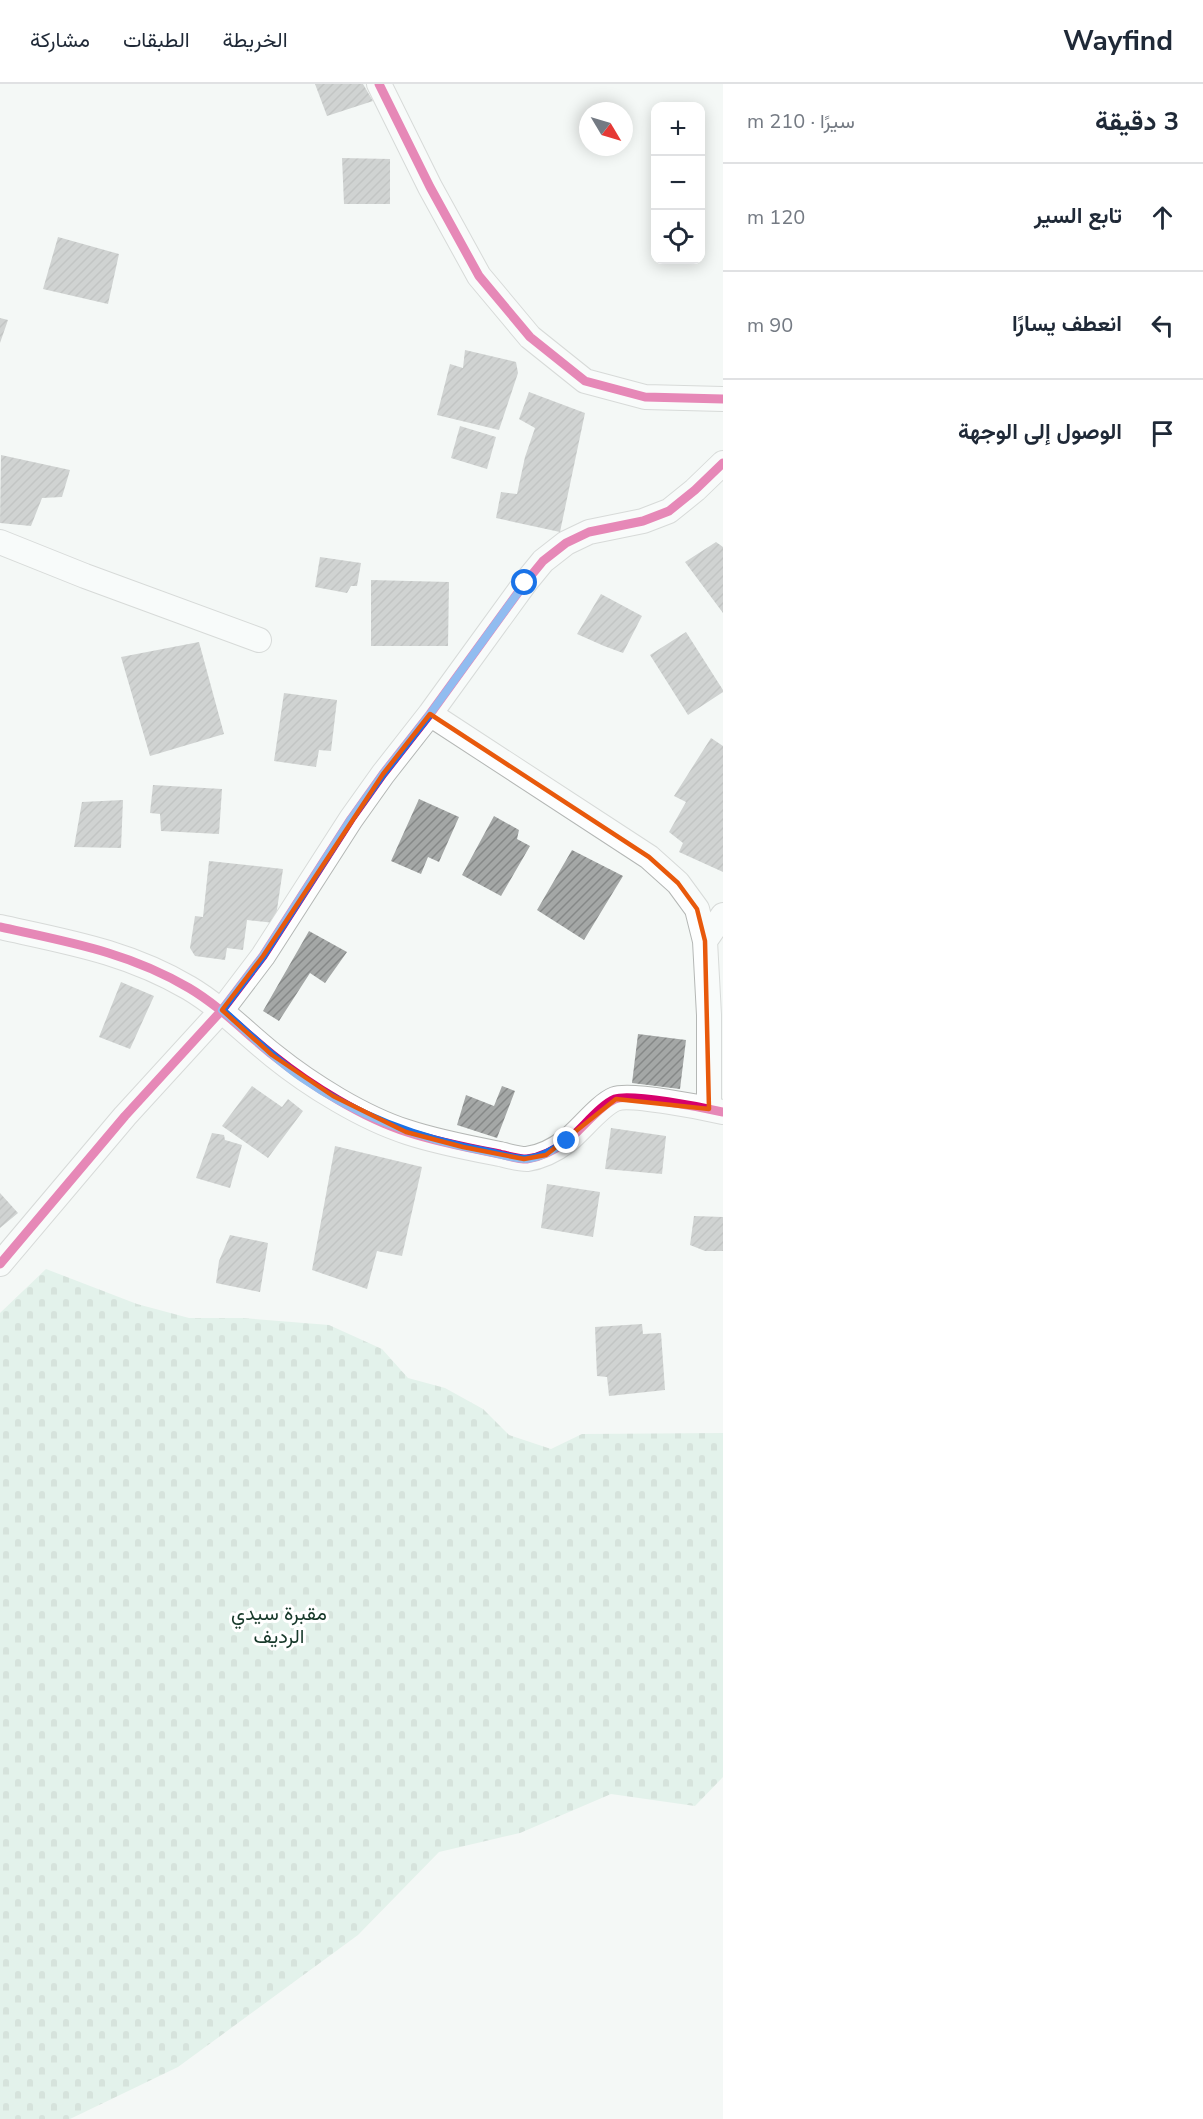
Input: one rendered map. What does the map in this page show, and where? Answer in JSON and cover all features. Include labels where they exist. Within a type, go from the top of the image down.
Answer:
[{"type":"street","points":[[379,84],[430,188],[479,276],[530,337],[585,381],[645,397],[723,399]]},
{"type":"street","points":[[0,1264],[125,1116],[222,1010],[263,956],[351,819],[383,774],[543,561],[566,543],[590,532],[643,521],[669,510],[723,463]]},
{"type":"street","points":[[0,542],[259,640]]},
{"type":"street","points":[[0,927],[104,950],[151,968],[189,988],[222,1010],[272,1055],[303,1079],[406,1132],[463,1147],[524,1159],[546,1155],[567,1141],[594,1114],[616,1099],[639,1098],[716,1110],[705,941],[697,909],[678,883],[649,857],[430,714]]},
{"type":"street","points":[[705,941],[723,915]]},
{"type":"highlighted area","points":[[430,714],[649,857],[678,883],[697,909],[705,941],[709,1109],[616,1099],[546,1155],[524,1159],[463,1147],[406,1132],[333,1096],[272,1055],[222,1010],[263,956],[383,774]]},
{"type":"green space","name":"مقبرة سيدي الرديف","points":[[46,1269],[137,1304],[189,1318],[243,1318],[329,1325],[382,1349],[408,1378],[445,1388],[483,1409],[509,1435],[551,1449],[582,1434],[723,1433],[723,1777],[695,1806],[611,1794],[520,1833],[439,1852],[358,1935],[178,2067],[70,2119],[0,2119],[0,1313]]},
{"type":"building","points":[[315,84],[363,84],[373,101],[327,116]]},
{"type":"building","points":[[342,158],[390,159],[390,204],[344,204]]},
{"type":"building","points":[[58,237],[119,254],[108,304],[43,289]]},
{"type":"building","points":[[0,318],[8,320],[0,343]]},
{"type":"building","points":[[465,350],[516,362],[518,373],[499,430],[437,415],[450,364],[463,368]]},
{"type":"building","points":[[529,392],[585,413],[560,532],[496,518],[501,492],[517,494],[525,457],[535,428],[519,419]]},
{"type":"building","points":[[460,426],[496,437],[487,469],[451,458]]},
{"type":"building","points":[[1,455],[70,470],[62,497],[42,498],[31,526],[0,523]]},
{"type":"building","points":[[716,542],[723,547],[723,613],[685,562]]},
{"type":"building","points":[[320,557],[361,563],[357,586],[351,586],[347,593],[315,587]]},
{"type":"building","points":[[371,580],[449,582],[448,646],[371,646]]},
{"type":"building","points":[[601,594],[642,616],[623,653],[577,634]]},
{"type":"building","points":[[686,632],[723,690],[688,715],[650,655]]},
{"type":"building","points":[[199,642],[224,734],[150,756],[121,657]]},
{"type":"building","points":[[284,693],[337,700],[331,751],[319,750],[316,767],[274,761]]},
{"type":"building","points":[[711,738],[723,746],[723,872],[679,852],[683,843],[669,832],[686,802],[674,796]]},
{"type":"building","points":[[153,785],[222,789],[219,834],[161,831],[160,814],[150,813]]},
{"type":"building","points":[[419,799],[459,817],[439,862],[428,857],[421,874],[391,861]]},
{"type":"building","points":[[123,800],[121,848],[74,847],[82,802]]},
{"type":"building","points":[[494,816],[519,830],[517,839],[530,846],[501,896],[462,875]]},
{"type":"building","points":[[572,850],[623,876],[584,940],[537,910]]},
{"type":"building","points":[[209,861],[283,869],[275,923],[247,920],[243,950],[227,948],[225,960],[195,956],[190,948],[195,916],[203,917]]},
{"type":"building","points":[[309,931],[347,952],[325,983],[310,973],[279,1021],[263,1011]]},
{"type":"building","points":[[121,982],[154,996],[130,1049],[99,1037]]},
{"type":"building","points":[[638,1034],[686,1040],[680,1089],[632,1083]]},
{"type":"building","points":[[252,1086],[282,1107],[288,1099],[303,1111],[268,1158],[222,1126]]},
{"type":"building","points":[[502,1086],[515,1091],[497,1138],[457,1125],[466,1095],[494,1106]]},
{"type":"building","points":[[611,1128],[666,1136],[662,1174],[605,1169]]},
{"type":"building","points":[[212,1133],[224,1135],[225,1140],[242,1145],[230,1188],[196,1178]]},
{"type":"building","points":[[335,1146],[422,1167],[402,1256],[377,1251],[367,1289],[312,1270]]},
{"type":"building","points":[[547,1184],[600,1192],[593,1237],[541,1228]]},
{"type":"building","points":[[0,1193],[18,1213],[0,1228]]},
{"type":"building","points":[[694,1216],[723,1217],[723,1251],[705,1251],[690,1245]]},
{"type":"building","points":[[230,1235],[268,1243],[260,1292],[216,1283],[219,1261]]},
{"type":"building","points":[[642,1324],[643,1334],[661,1333],[665,1390],[609,1396],[607,1377],[597,1376],[595,1327]]},
{"type":"cycle path","points":[[379,84],[430,187],[479,276],[530,337],[585,381],[645,397],[723,399]]},
{"type":"cycle path","points":[[0,1264],[125,1116],[222,1010],[263,956],[351,819],[383,774],[543,561],[566,543],[589,532],[643,521],[669,511],[723,463]]},
{"type":"cycle path","points":[[0,927],[97,950],[143,965],[166,976],[212,1003],[274,1056],[320,1089],[390,1126],[430,1139],[527,1159],[543,1155],[562,1144],[615,1099],[651,1099],[723,1112]]},
{"type":"route","points":[[525,583],[486,639],[351,819],[263,956],[222,1010],[272,1055],[303,1079],[374,1118],[406,1132],[463,1147],[524,1159],[546,1155],[567,1141]]}]
